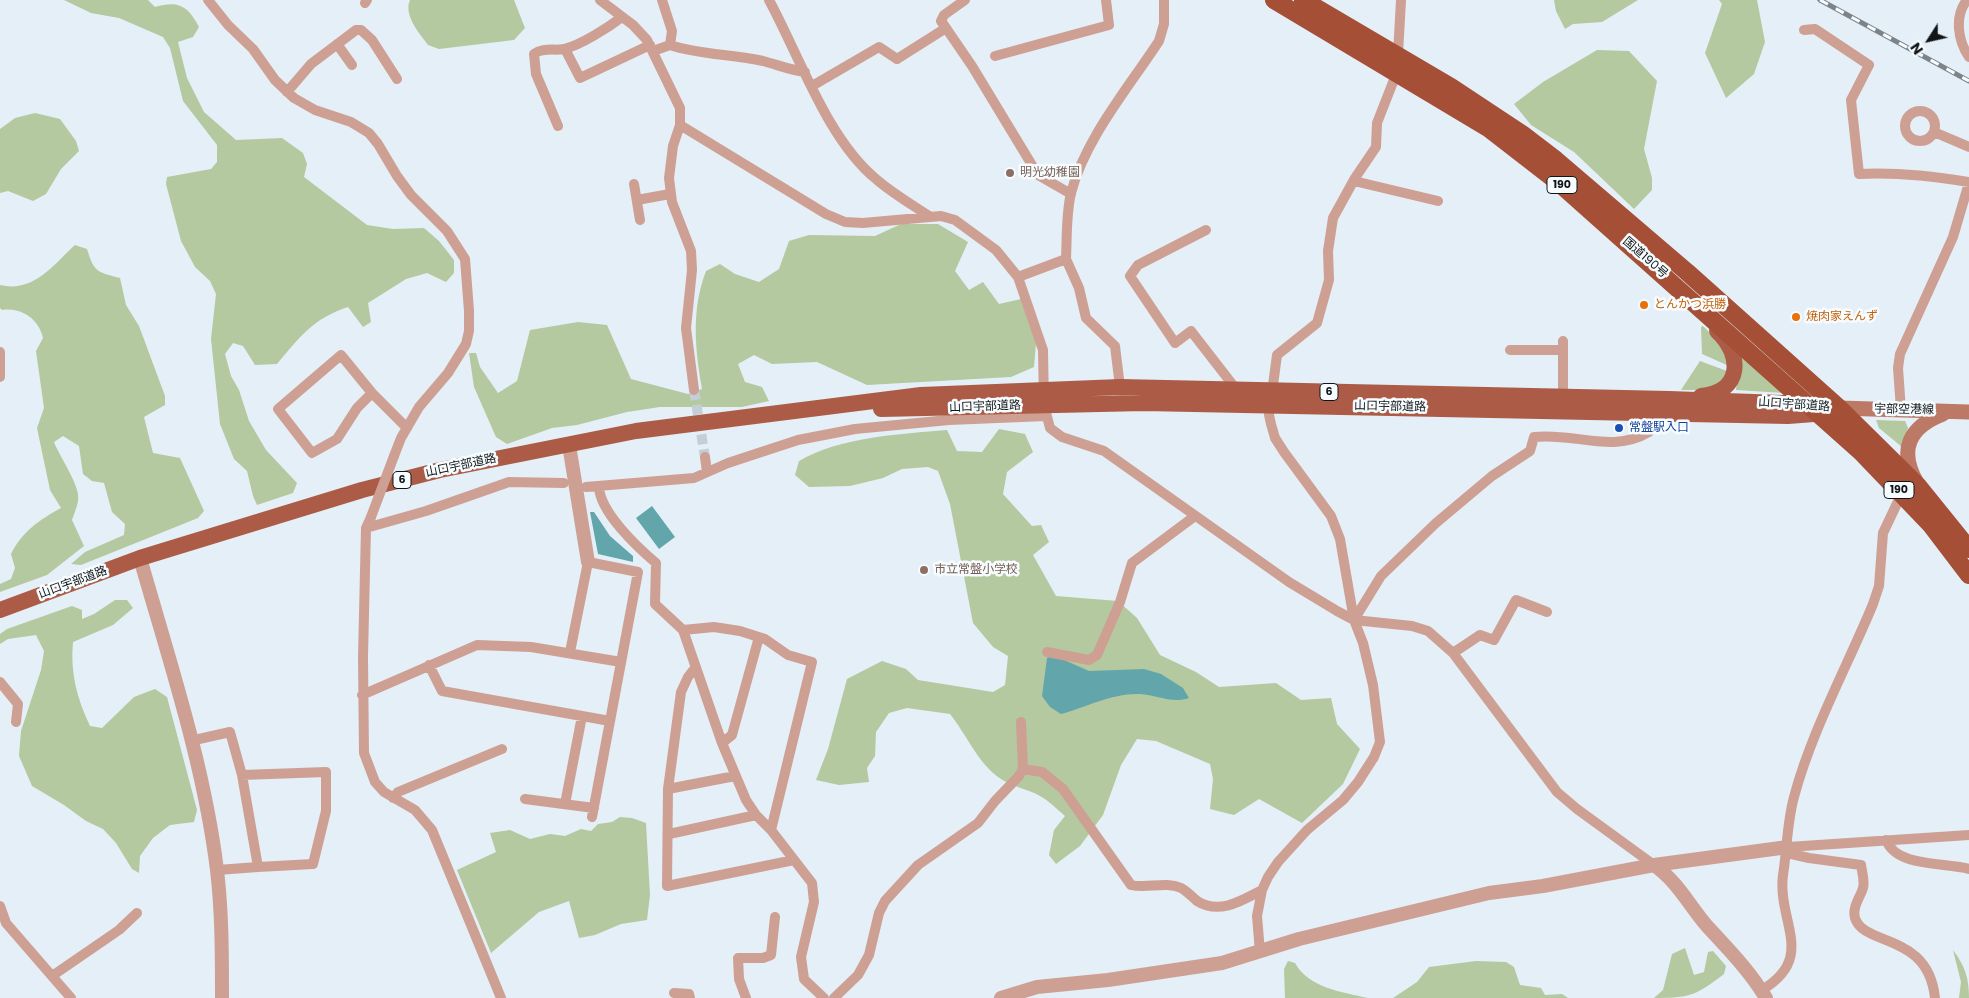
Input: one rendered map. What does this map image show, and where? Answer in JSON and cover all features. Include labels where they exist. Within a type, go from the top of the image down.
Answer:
[{"type":"highway","name":"国道190号","points":[[1274,0],[1487,110],[1556,160],[1687,272],[1839,408],[1918,486],[1969,549]]},
{"type":"highway","name":"国道190号","points":[[1303,0],[1488,128],[1592,211],[1814,409],[1902,493],[1931,525],[1969,575]]},
{"type":"main road","points":[[1661,272],[1682,299],[1726,339],[1734,354],[1736,369],[1730,381],[1722,389],[1708,395],[1669,399]]},
{"type":"main road","name":"山口宇部道路","points":[[1045,403],[1120,387],[1236,389],[1271,397],[1652,413],[1788,416],[1814,409]]},
{"type":"main road","name":"山口宇部道路","points":[[0,610],[140,558],[431,472],[685,424],[921,395],[1045,403],[1144,403],[1271,397],[1563,396],[1669,399],[1814,409],[1839,408]]},
{"type":"main road","name":"宇部空港線","points":[[1839,408],[1969,412]]},
{"type":"main road","points":[[1918,486],[1908,464],[1909,443],[1914,432],[1927,420],[1949,411]]},
{"type":"street","points":[[208,0],[228,25],[253,49],[287,92],[305,105],[351,122],[369,133],[411,195],[447,231],[465,259],[469,311],[469,331],[466,344],[460,357],[419,407],[407,428],[366,528],[362,695],[363,746],[369,771],[375,782],[393,798],[414,810],[432,830],[501,998]]},
{"type":"street","points":[[600,0],[633,25],[651,48],[680,108],[680,125],[671,160],[670,194],[691,251],[692,270],[686,328],[694,390]]},
{"type":"street","points":[[662,0],[672,30],[670,45]]},
{"type":"street","points":[[769,0],[836,131],[853,155],[875,179],[929,216]]},
{"type":"street","points":[[964,0],[944,15],[941,21],[972,66],[1038,175],[1071,194]]},
{"type":"street","points":[[995,56],[1109,25],[1106,0]]},
{"type":"street","points":[[1120,387],[1115,346],[1086,318],[1079,288],[1066,259],[1071,194],[1095,137],[1159,40],[1164,24],[1164,0]]},
{"type":"street","points":[[1260,952],[1257,916],[1262,890],[1278,862],[1308,830],[1343,800],[1358,782],[1374,757],[1380,742],[1373,685],[1363,642],[1354,620],[1336,528],[1331,516],[1275,438],[1269,415],[1277,355],[1317,323],[1329,280],[1328,251],[1332,224],[1354,181],[1376,147],[1377,123],[1397,64],[1401,0]]},
{"type":"street","points":[[1967,0],[1959,27],[1960,38],[1969,57]]},
{"type":"street","points":[[558,126],[536,74],[534,54],[542,50],[565,48],[612,25],[622,17]]},
{"type":"street","points":[[812,86],[879,47],[897,59],[946,28]]},
{"type":"street","points":[[1804,30],[1815,29],[1869,65],[1851,100],[1859,174],[1884,172],[1927,175],[1969,182],[1953,237],[1900,354],[1898,368],[1901,410]]},
{"type":"street","points":[[287,92],[311,64],[356,30],[361,30],[372,40],[391,66],[397,79]]},
{"type":"street","points":[[338,44],[352,65]]},
{"type":"street","points":[[565,48],[580,78],[651,48],[670,45],[684,50],[763,61],[805,72]]},
{"type":"street","points":[[680,125],[826,214],[845,222],[863,223],[941,216],[955,220],[996,250],[1018,277],[1043,350],[1045,403],[1050,428],[1062,437],[1104,450],[1289,582],[1354,620],[1412,626],[1428,631],[1453,653],[1557,792],[1577,810],[1654,865],[1676,884],[1706,924],[1748,971],[1764,994],[1780,976],[1791,959],[1793,948],[1782,891],[1793,799],[1802,770],[1873,604],[1879,586],[1883,533],[1902,493]]},
{"type":"street","points":[[1934,132],[1969,147]]},
{"type":"street","points":[[1354,181],[1438,201]]},
{"type":"street","points":[[634,184],[640,220]]},
{"type":"street","points":[[637,200],[670,194]]},
{"type":"street","points":[[1206,230],[1138,265],[1130,276],[1174,343],[1191,331],[1236,389]]},
{"type":"street","points":[[1018,277],[1066,259]]},
{"type":"street","points":[[1510,350],[1562,346],[1563,396]]},
{"type":"street","points":[[0,352],[0,377]]},
{"type":"street","points":[[372,394],[357,408],[337,439],[312,453],[278,409],[340,355],[372,394],[407,428]]},
{"type":"street","points":[[586,487],[694,478],[728,463],[798,440],[855,429],[949,420],[1045,403]]},
{"type":"street","points":[[1354,620],[1381,576],[1436,523],[1492,476],[1530,451],[1534,437],[1545,435],[1607,442],[1635,440],[1649,432],[1652,413]]},
{"type":"street","points":[[569,445],[588,562],[570,652]]},
{"type":"street","points":[[705,458],[707,472]]},
{"type":"street","points":[[366,528],[426,511],[509,482],[564,483]]},
{"type":"street","points":[[599,487],[604,507],[637,547],[656,563],[655,604],[683,630],[735,776],[756,815],[771,830],[812,883],[814,902],[801,957],[804,979],[824,998]]},
{"type":"street","points":[[1047,652],[1089,660],[1097,655],[1120,602],[1132,563],[1195,516]]},
{"type":"street","points":[[140,558],[190,741],[202,790],[217,870],[222,929],[222,998]]},
{"type":"street","points":[[525,799],[565,804],[593,813],[638,572],[588,562]]},
{"type":"street","points":[[1453,653],[1480,635],[1494,640],[1516,600],[1547,612]]},
{"type":"street","points":[[683,630],[714,627],[740,631],[759,637],[788,655],[812,662],[771,830]]},
{"type":"street","points":[[722,743],[732,735],[759,637]]},
{"type":"street","points":[[362,695],[477,645],[531,647],[621,662]]},
{"type":"street","points":[[429,665],[442,691],[610,721]]},
{"type":"street","points":[[695,668],[688,677],[681,692],[668,789],[667,886],[794,860]]},
{"type":"street","points":[[2,688],[18,704],[16,722]]},
{"type":"street","points":[[565,804],[582,716]]},
{"type":"street","points":[[834,998],[858,975],[870,955],[879,914],[885,901],[918,865],[978,823],[1023,769],[1020,722]]},
{"type":"street","points":[[190,741],[230,732],[242,775],[258,867]]},
{"type":"street","points":[[393,798],[398,792],[502,749]]},
{"type":"street","points":[[1023,769],[1042,772],[1063,789],[1131,885],[1182,888],[1210,907],[1223,907],[1239,902],[1262,890]]},
{"type":"street","points":[[217,870],[313,864],[326,811],[326,772],[242,775]]},
{"type":"street","points":[[668,789],[735,776]]},
{"type":"street","points":[[669,834],[756,815]]},
{"type":"street","points":[[1001,998],[1025,989],[1214,964],[1299,939],[1489,893],[1543,886],[1654,865],[1886,840],[1969,835]]},
{"type":"street","points":[[1886,840],[1888,845],[1913,862],[1969,870]]},
{"type":"street","points":[[1787,850],[1808,858],[1861,865],[1863,887],[1856,903],[1855,917],[1861,927],[1905,947],[1916,956],[1927,969],[1936,998]]},
{"type":"street","points":[[0,906],[6,923],[71,998]]},
{"type":"street","points":[[52,976],[119,930],[137,913]]},
{"type":"street","points":[[746,998],[739,979],[738,958],[763,958],[771,955],[775,917]]},
{"type":"street","points":[[674,993],[689,994],[690,998]]},
{"type":"green space","points":[[64,0],[148,0],[155,7],[170,4],[182,6],[191,14],[199,27],[193,37],[178,42],[187,78],[204,112],[236,140],[282,138],[303,153],[307,164],[304,177],[367,225],[393,229],[424,228],[439,241],[454,260],[454,273],[446,282],[427,273],[406,279],[368,303],[371,322],[363,327],[348,307],[325,317],[308,330],[277,364],[255,365],[243,346],[233,343],[225,354],[231,376],[239,390],[249,421],[266,450],[297,483],[293,493],[257,505],[247,471],[234,459],[220,424],[211,339],[216,294],[210,281],[195,267],[181,241],[166,184],[167,177],[211,169],[217,162],[217,145],[183,101],[170,48],[163,37],[119,18],[91,13]]},
{"type":"green space","points":[[410,0],[514,0],[525,28],[514,40],[439,49],[428,45],[413,24],[408,6]]},
{"type":"green space","points":[[1554,0],[1638,0],[1602,22],[1573,24],[1565,29],[1556,11]]},
{"type":"green space","points":[[1719,0],[1757,0],[1765,42],[1754,74],[1726,98],[1705,53],[1722,4]]},
{"type":"green space","points":[[1597,50],[1629,51],[1657,81],[1644,149],[1652,178],[1652,190],[1634,209],[1574,152],[1531,125],[1514,104],[1543,82]]},
{"type":"green space","points":[[35,113],[60,119],[76,141],[79,151],[61,169],[46,194],[33,201],[8,191],[0,193],[0,129],[15,118]]},
{"type":"green space","points":[[901,224],[938,224],[968,242],[955,271],[969,290],[983,282],[999,304],[1021,299],[1036,343],[1034,367],[1011,377],[867,385],[817,362],[772,364],[754,355],[738,364],[745,382],[762,387],[769,401],[742,407],[660,407],[627,412],[577,425],[552,428],[507,444],[496,437],[474,387],[469,353],[476,353],[480,367],[498,393],[517,381],[530,330],[578,322],[607,325],[631,379],[688,394],[702,389],[696,344],[696,315],[701,286],[706,271],[720,264],[735,274],[759,282],[779,269],[789,241],[809,235],[875,236]]},
{"type":"green space","points":[[75,245],[87,249],[94,267],[98,270],[120,278],[126,305],[139,326],[165,396],[165,405],[144,417],[153,453],[180,458],[204,511],[198,518],[81,565],[71,564],[85,552],[124,535],[125,524],[112,512],[104,483],[92,481],[83,474],[79,446],[63,436],[54,442],[76,488],[78,501],[72,520],[84,546],[47,575],[0,592],[0,584],[11,579],[15,568],[11,554],[20,539],[38,522],[61,508],[50,490],[37,428],[44,408],[36,351],[43,338],[38,325],[28,316],[16,310],[2,310],[0,308],[0,285],[23,285],[33,281],[51,269]]},
{"type":"green space","points":[[1703,326],[1724,347],[1730,369],[1726,379],[1710,390],[1681,390],[1700,361],[1727,371],[1729,366],[1702,354],[1701,327]]},
{"type":"green space","points":[[1739,354],[1784,393],[1736,390]]},
{"type":"green space","points":[[1876,420],[1905,421],[1908,428],[1902,447],[1879,428]]},
{"type":"green space","points":[[999,429],[1025,434],[1033,452],[1007,472],[1003,494],[1032,526],[1041,525],[1049,542],[1033,555],[1056,596],[1118,601],[1137,618],[1160,655],[1196,672],[1219,687],[1276,683],[1301,700],[1331,698],[1337,724],[1360,749],[1343,784],[1302,823],[1259,799],[1234,815],[1210,809],[1213,779],[1210,764],[1156,741],[1137,739],[1121,765],[1103,815],[1080,846],[1056,864],[1049,855],[1054,830],[1065,816],[1040,796],[1006,782],[993,773],[979,757],[950,714],[907,708],[889,713],[876,732],[875,756],[867,768],[869,782],[839,785],[816,780],[828,749],[847,679],[882,661],[906,669],[918,680],[993,692],[1005,685],[1008,656],[993,647],[973,623],[950,504],[938,471],[928,467],[902,469],[883,478],[850,486],[809,487],[795,475],[799,461],[815,453],[851,442],[890,435],[947,430],[957,451],[982,452]]},
{"type":"green space","points":[[115,600],[127,600],[133,608],[113,625],[73,642],[74,675],[81,706],[90,726],[102,728],[134,697],[155,689],[167,697],[197,810],[194,822],[170,825],[153,838],[140,856],[139,873],[132,869],[116,843],[103,829],[86,821],[32,786],[19,756],[21,731],[41,670],[44,651],[36,635],[8,639],[0,644],[0,634],[7,629],[72,606],[82,610],[82,619],[94,614]]},
{"type":"green space","points":[[620,817],[632,818],[646,823],[650,895],[647,920],[621,924],[595,935],[579,938],[569,901],[539,912],[491,953],[457,870],[496,852],[490,833],[510,830],[530,839],[550,834],[565,836],[581,829],[591,831],[598,824],[612,822]]},
{"type":"green space","points":[[1685,948],[1694,975],[1704,972],[1708,952],[1713,951],[1726,966],[1724,974],[1692,994],[1654,998],[1663,990],[1672,954]]},
{"type":"green space","points":[[1953,950],[1966,972],[1969,998],[1959,998],[1961,982]]},
{"type":"green space","points":[[1288,961],[1295,963],[1309,978],[1327,988],[1368,998],[1285,998],[1284,969]]},
{"type":"green space","points":[[1476,961],[1506,962],[1514,967],[1520,985],[1541,988],[1545,995],[1562,994],[1568,998],[1393,998],[1417,982],[1429,967]]},
{"type":"water","points":[[652,506],[675,537],[659,549],[636,518]]},
{"type":"water","points":[[590,512],[594,512],[610,536],[633,556],[633,562],[598,554]]},
{"type":"water","points":[[1053,655],[1089,671],[1144,669],[1161,674],[1183,688],[1189,698],[1177,700],[1130,694],[1110,698],[1061,714],[1050,707],[1042,696],[1047,658]]},
{"type":"tunnel","points":[[694,390],[705,457]]},
{"type":"railway","points":[[1820,0],[1969,81]]},
{"type":"place","name":"明光幼稚園","points":[[1010,173]]},
{"type":"place","name":"とんかつ浜勝","points":[[1644,305]]},
{"type":"place","name":"焼肉家えんず","points":[[1796,317]]},
{"type":"place","name":"常盤駅入口","points":[[1619,428]]},
{"type":"place","name":"市立常盤小学校","points":[[924,570]]}]
